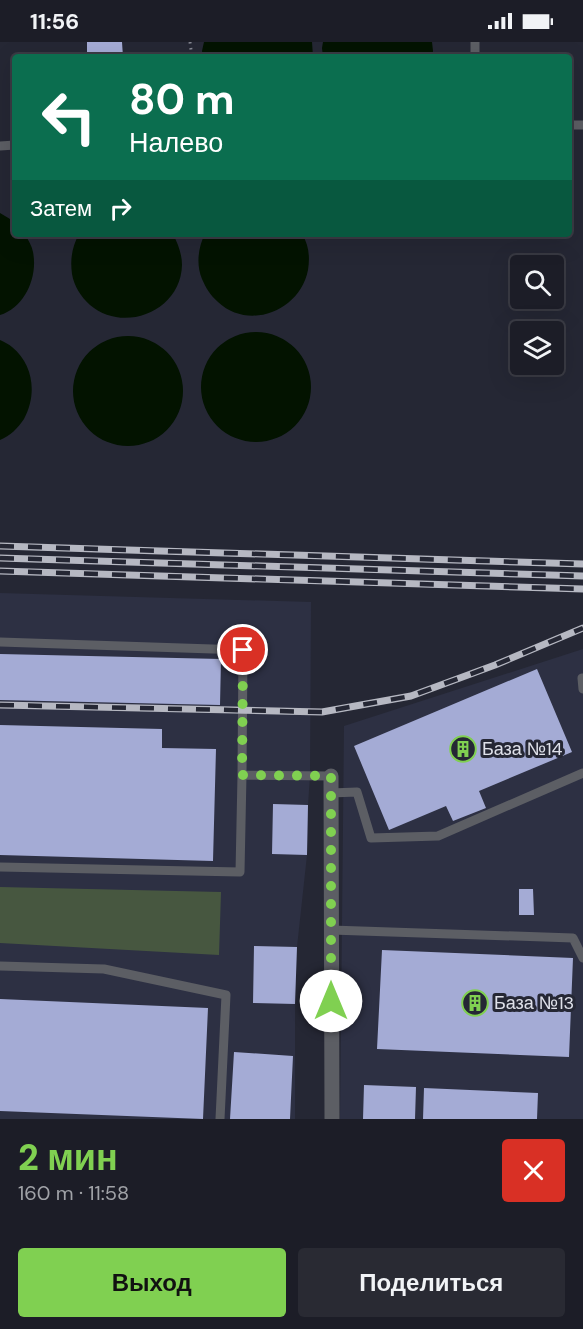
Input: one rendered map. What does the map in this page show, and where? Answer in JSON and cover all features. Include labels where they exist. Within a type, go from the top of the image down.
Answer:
[{"type":"street","points":[[331,776],[332,1119]]},
{"type":"lane","points":[[0,642],[243,650],[240,872],[0,867]]},
{"type":"lane","points":[[582,678],[583,689]]},
{"type":"lane","points":[[331,793],[357,792],[371,838],[438,836],[583,773]]},
{"type":"lane","points":[[242,775],[331,776]]},
{"type":"lane","points":[[331,930],[573,938],[583,958]]},
{"type":"lane","points":[[0,966],[104,969],[226,995],[220,1119]]},
{"type":"shaded area","points":[[204,42],[312,42],[313,54],[202,54]]},
{"type":"shaded area","points":[[323,42],[432,42],[433,51],[432,54],[323,54]]},
{"type":"shaded area","points":[[0,213],[12,220],[12,237],[26,237],[34,262],[31,281],[23,298],[9,311],[0,315]]},
{"type":"shaded area","points":[[78,237],[174,237],[182,265],[179,281],[172,295],[161,306],[148,313],[134,317],[119,317],[104,313],[90,305],[74,283],[71,263]]},
{"type":"shaded area","points":[[204,237],[304,237],[308,247],[308,270],[295,296],[284,306],[272,312],[244,315],[230,311],[210,294],[200,274],[201,245]]},
{"type":"shaded area","points":[[256,332],[277,336],[295,348],[307,366],[311,387],[307,408],[295,426],[277,438],[256,442],[235,438],[217,426],[205,408],[201,387],[205,366],[217,348],[235,336]]},
{"type":"shaded area","points":[[128,336],[149,340],[167,352],[179,370],[183,391],[179,412],[167,430],[149,442],[128,446],[107,442],[89,430],[77,412],[73,391],[77,370],[89,352],[107,340]]},
{"type":"shaded area","points":[[0,340],[12,347],[25,362],[32,390],[24,419],[14,431],[0,440]]},
{"type":"shaded area","points":[[0,593],[311,602],[310,776],[307,855],[297,947],[295,1119],[0,1119]]},
{"type":"shaded area","points":[[583,649],[583,1119],[340,1119],[344,726]]},
{"type":"shaded area","points":[[0,887],[221,892],[219,955],[0,943]]},
{"type":"building","points":[[87,42],[122,42],[123,54],[87,54]]},
{"type":"building","points":[[0,654],[221,659],[220,705],[0,700]]},
{"type":"building","name":"База №14","points":[[537,669],[572,752],[479,791],[486,808],[453,821],[446,806],[389,830],[354,746]]},
{"type":"building","points":[[0,725],[162,729],[162,748],[216,749],[213,861],[0,855]]},
{"type":"building","points":[[273,804],[308,805],[307,855],[272,854]]},
{"type":"building","points":[[519,889],[533,889],[534,915],[519,915]]},
{"type":"building","points":[[254,946],[297,947],[295,1004],[253,1003]]},
{"type":"building","name":"База №13","points":[[382,950],[573,958],[569,1057],[377,1049]]},
{"type":"building","points":[[0,999],[208,1008],[203,1119],[0,1111]]},
{"type":"building","points":[[234,1052],[293,1056],[290,1119],[230,1119]]},
{"type":"building","points":[[364,1085],[416,1087],[415,1119],[363,1119]]},
{"type":"building","points":[[424,1088],[538,1093],[537,1119],[423,1119]]},
{"type":"railway","points":[[0,546],[583,564]]},
{"type":"railway","points":[[0,558],[583,576]]},
{"type":"railway","points":[[0,571],[583,589]]},
{"type":"railway","points":[[0,705],[322,712],[411,696],[495,665],[583,628]]},
{"type":"place","name":"База №14","points":[[463,749]]},
{"type":"place","name":"База №13","points":[[475,1003]]},
{"type":"route","points":[[243,650],[242,775],[331,776],[331,1001]]}]
